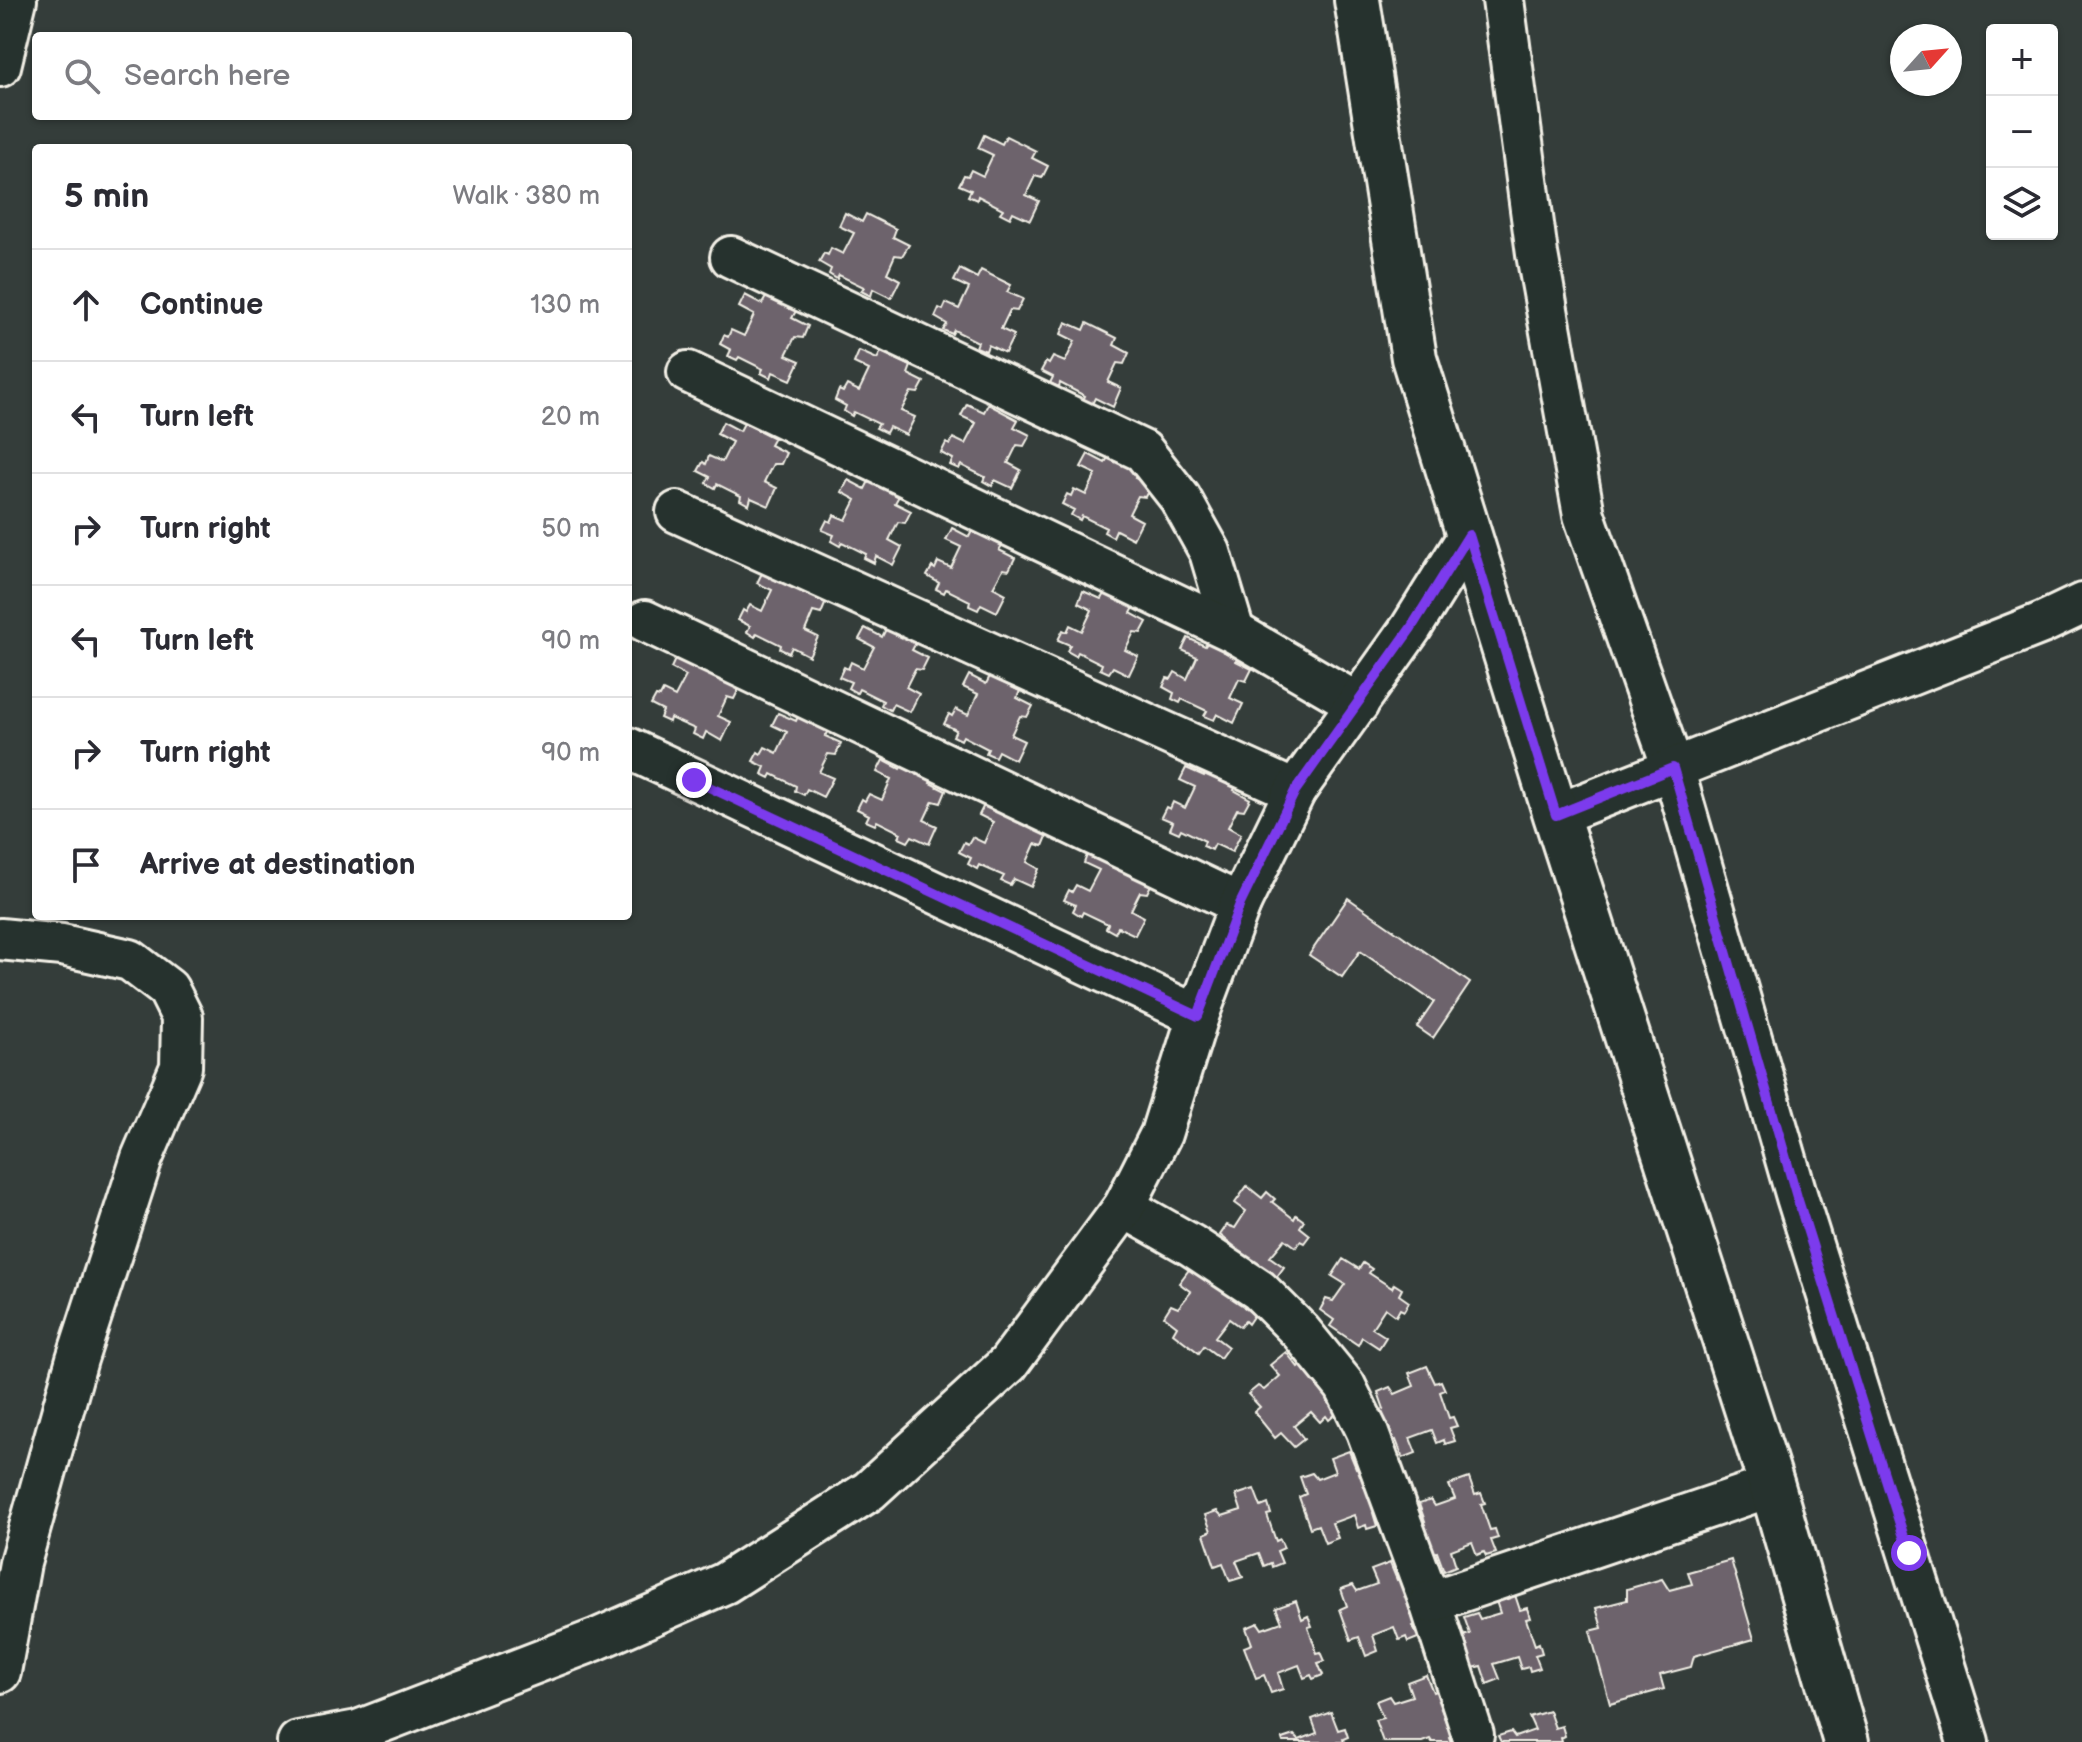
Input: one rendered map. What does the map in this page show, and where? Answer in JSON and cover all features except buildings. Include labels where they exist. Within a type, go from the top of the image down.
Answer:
[{"type":"street","points":[[0,66],[16,0]]},
{"type":"street","points":[[1357,0],[1414,358],[1556,815],[1772,1486],[1846,1742]]},
{"type":"street","points":[[1503,0],[1537,254],[1584,515],[1673,768],[1797,1197],[1968,1742]]},
{"type":"street","points":[[731,257],[1143,451],[1180,498],[1210,552],[1234,632]]},
{"type":"street","points":[[688,372],[1234,632],[1358,704]]},
{"type":"street","points":[[677,512],[1295,791]]},
{"type":"street","points":[[298,1742],[358,1731],[595,1640],[725,1583],[869,1491],[1008,1364],[1124,1207],[1161,1134],[1198,1016],[1240,904],[1295,791],[1411,628],[1469,535]]},
{"type":"street","points":[[1556,815],[2042,623],[2082,604]]},
{"type":"street","points":[[645,621],[1240,904]]},
{"type":"street","points":[[632,750],[1198,1016]]},
{"type":"street","points":[[0,939],[62,945],[130,960],[168,989],[182,1017],[181,1067],[142,1158],[77,1359],[20,1563],[0,1672]]},
{"type":"street","points":[[1124,1207],[1191,1245],[1259,1290],[1301,1332],[1345,1386],[1367,1431],[1430,1602],[1473,1735]]},
{"type":"street","points":[[1430,1602],[1772,1486]]},
{"type":"route","points":[[694,780],[1198,1016],[1240,904],[1295,791],[1411,628],[1469,535],[1556,815],[1673,768],[1797,1197],[1909,1553]]}]
